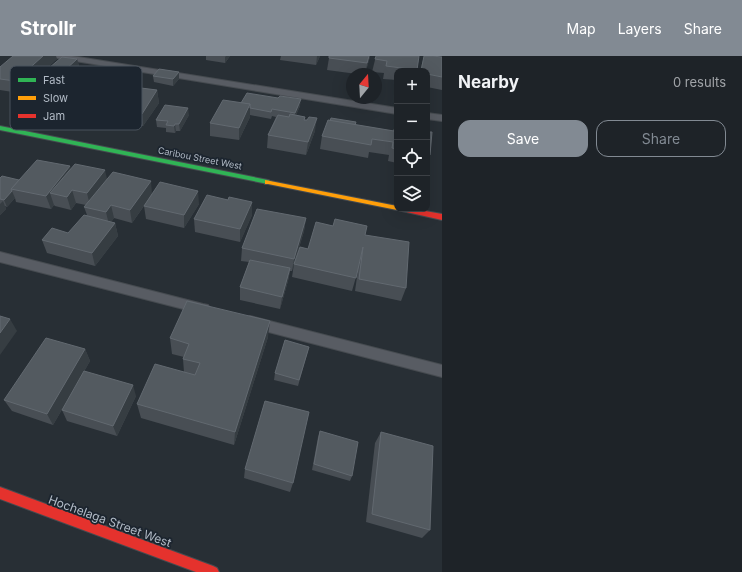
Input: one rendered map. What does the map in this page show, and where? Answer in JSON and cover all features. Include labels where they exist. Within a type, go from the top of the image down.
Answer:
[{"type":"street","name":"Caribou Street West","points":[[0,128],[394,207]]},
{"type":"street","points":[[417,212],[442,217]]},
{"type":"street","name":"Hochelaga Street West","points":[[0,493],[213,572]]},
{"type":"lane","points":[[57,56],[119,66]]},
{"type":"lane","points":[[142,70],[394,111]]},
{"type":"lane","points":[[430,116],[442,118]]},
{"type":"lane","points":[[0,257],[213,312]]},
{"type":"lane","points":[[236,318],[442,371]]},
{"type":"building","points":[[13,56],[43,56],[32,66],[10,66],[10,80],[0,79],[0,67]]},
{"type":"building","points":[[329,56],[369,56],[367,63],[329,58]]},
{"type":"building","points":[[376,56],[419,56],[417,68],[386,66],[387,61],[375,59]]},
{"type":"building","points":[[424,56],[442,57],[442,77],[430,75],[430,68],[422,68]]},
{"type":"building","points":[[62,57],[77,59],[69,66],[51,66]]},
{"type":"building","points":[[159,69],[179,72],[173,79],[153,76]]},
{"type":"building","points":[[142,88],[157,90],[142,114]]},
{"type":"building","points":[[247,93],[278,98],[280,96],[301,99],[295,113],[272,109],[271,112],[250,108],[250,104],[241,103]]},
{"type":"building","points":[[223,100],[250,104],[239,128],[210,123]]},
{"type":"building","points":[[165,105],[188,108],[179,124],[175,124],[174,126],[166,125],[168,121],[156,120]]},
{"type":"building","points":[[290,114],[305,117],[304,120],[307,120],[309,117],[317,118],[308,142],[268,135],[278,115],[289,117]]},
{"type":"building","points":[[331,118],[356,122],[355,125],[330,121]]},
{"type":"building","points":[[328,120],[394,131],[394,148],[392,148],[393,142],[372,139],[371,145],[322,136]]},
{"type":"building","points":[[430,132],[432,132],[430,155]]},
{"type":"building","points":[[37,160],[70,166],[46,196],[11,189]]},
{"type":"building","points":[[75,164],[105,170],[87,193],[72,190],[67,197],[50,193]]},
{"type":"building","points":[[113,172],[151,181],[130,210],[111,205],[106,212],[84,207]]},
{"type":"building","points":[[2,176],[19,180],[4,200],[0,199],[0,178]]},
{"type":"building","points":[[160,182],[198,191],[184,215],[144,206]]},
{"type":"building","points":[[207,195],[228,200],[229,197],[252,202],[240,229],[194,219]]},
{"type":"building","points":[[257,209],[306,218],[294,259],[242,248]]},
{"type":"building","points":[[84,215],[115,223],[92,253],[42,240],[52,228],[68,233]]},
{"type":"building","points":[[335,219],[367,226],[365,235],[409,242],[406,288],[359,279],[363,247],[356,278],[294,264],[300,247],[308,249],[316,222],[333,226]]},
{"type":"building","points":[[250,260],[290,268],[282,297],[240,287]]},
{"type":"building","points":[[187,301],[270,321],[235,432],[137,404],[155,364],[195,375],[200,363],[183,359],[189,344],[170,338]]},
{"type":"building","points":[[0,316],[10,319],[0,333]]},
{"type":"building","points":[[46,338],[85,349],[47,414],[4,400]]},
{"type":"building","points":[[285,340],[309,347],[299,380],[275,373]]},
{"type":"building","points":[[84,371],[133,385],[113,426],[62,410]]},
{"type":"building","points":[[265,401],[309,412],[293,483],[245,469]]},
{"type":"building","points":[[320,431],[358,442],[352,476],[314,464]]},
{"type":"building","points":[[381,432],[433,446],[430,530],[372,514]]},
{"type":"traffic: fast","points":[[0,128],[268,182]]},
{"type":"traffic: slow","points":[[268,182],[394,207]]},
{"type":"traffic: jam","points":[[417,212],[442,217]]},
{"type":"traffic: jam","points":[[0,493],[213,572]]}]
